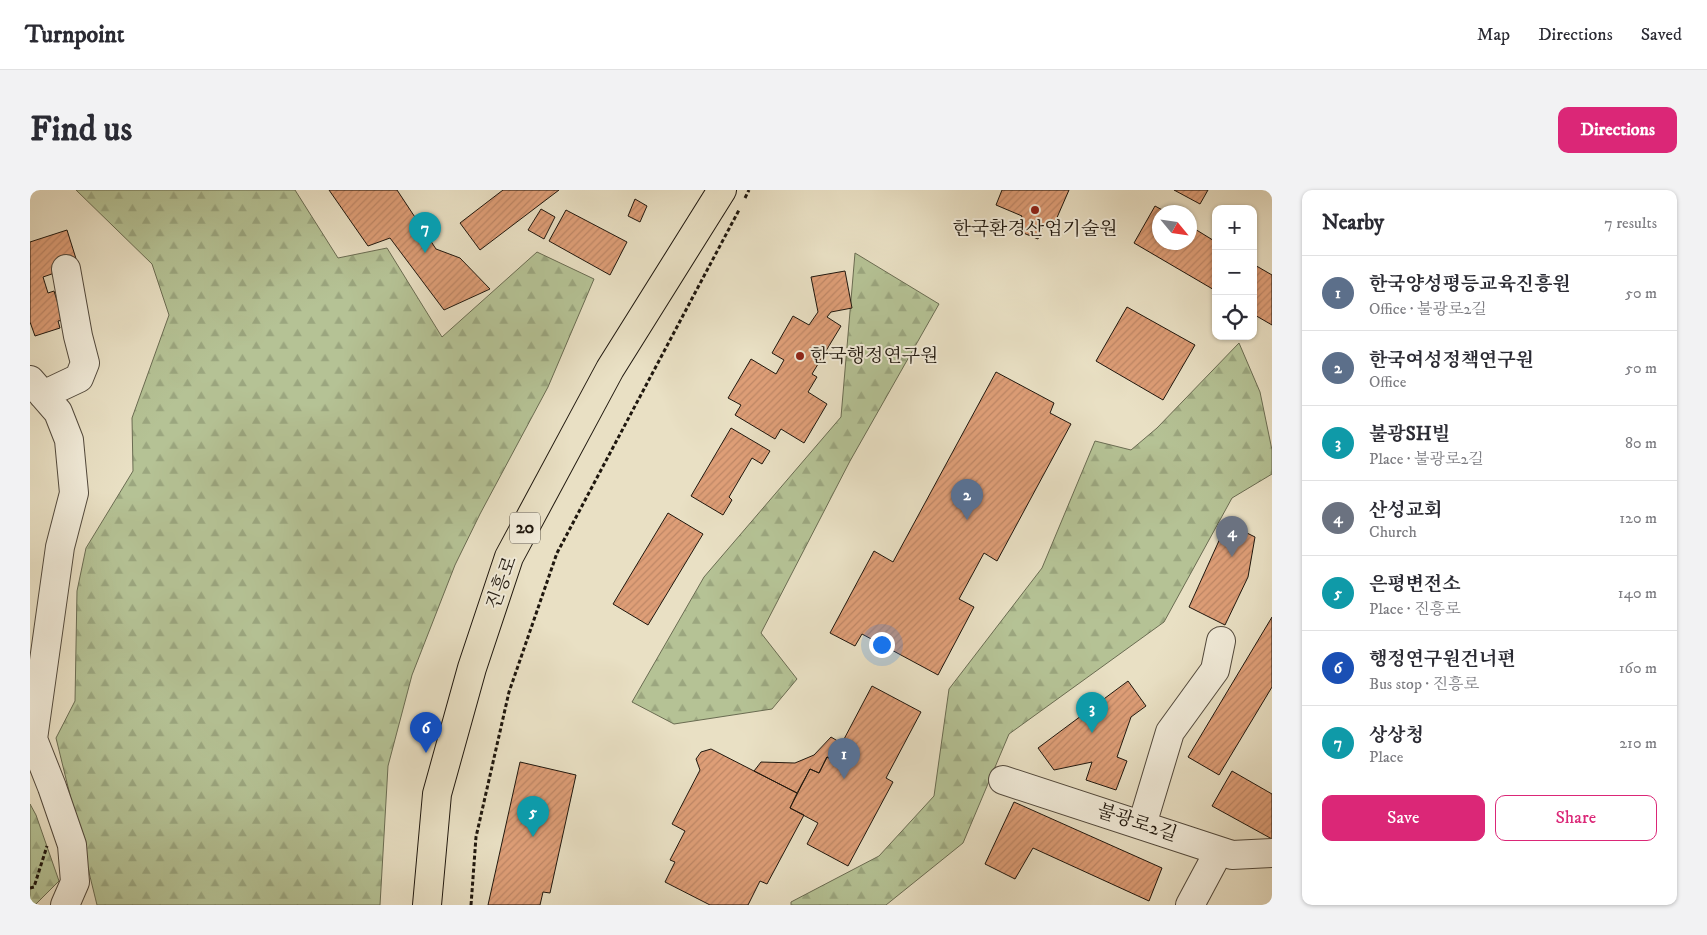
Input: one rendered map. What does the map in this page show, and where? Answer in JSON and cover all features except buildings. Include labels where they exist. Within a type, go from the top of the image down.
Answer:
[{"type":"main road","name":"진흥로","points":[[427,905],[437,794],[472,668],[509,557],[610,369],[722,190]]},
{"type":"street","points":[[65,905],[75,882],[72,845],[33,739],[60,546],[74,493],[69,440],[58,412],[36,387],[79,378],[85,363],[78,336],[66,269]]},
{"type":"street","points":[[1142,825],[1170,732],[1215,670],[1221,641]]},
{"type":"street","name":"불광로2길","points":[[1004,780],[1232,855],[1272,853]]},
{"type":"street","points":[[1190,905],[1219,851]]},
{"type":"path","points":[[471,905],[476,837],[509,692],[557,553],[749,190]]},
{"type":"green space","points":[[76,190],[295,190],[338,258],[387,248],[442,337],[537,252],[594,279],[548,387],[455,565],[412,675],[388,766],[380,905],[97,905],[56,738],[75,701],[77,591],[86,548],[133,471],[132,418],[169,315],[152,264]]},
{"type":"green space","points":[[855,253],[939,304],[850,461],[761,633],[797,679],[772,709],[674,724],[632,702],[704,577],[841,417]]},
{"type":"green space","points":[[1239,343],[1260,392],[1272,450],[1272,474],[1232,498],[1164,622],[1009,734],[963,843],[886,905],[791,905],[791,902],[879,856],[934,796],[949,689],[1042,568],[1095,441],[1131,450],[1157,428]]},
{"type":"green space","points":[[30,804],[36,815],[59,881],[35,905],[30,905]]},
{"type":"place","name":"한국환경산업기술원","points":[[1035,210]]},
{"type":"place","name":"상상청","points":[[425,253]]},
{"type":"place","name":"한국행정연구원","points":[[800,356]]},
{"type":"place","name":"한국여성정책연구원","points":[[967,520]]},
{"type":"place","name":"산성교회","points":[[1232,557]]},
{"type":"place","name":"불광SH빌","points":[[1092,733]]},
{"type":"place","name":"행정연구원건너편","points":[[426,753]]},
{"type":"place","name":"한국양성평등교육진흥원","points":[[844,779]]},
{"type":"place","name":"은평변전소","points":[[533,837]]}]
